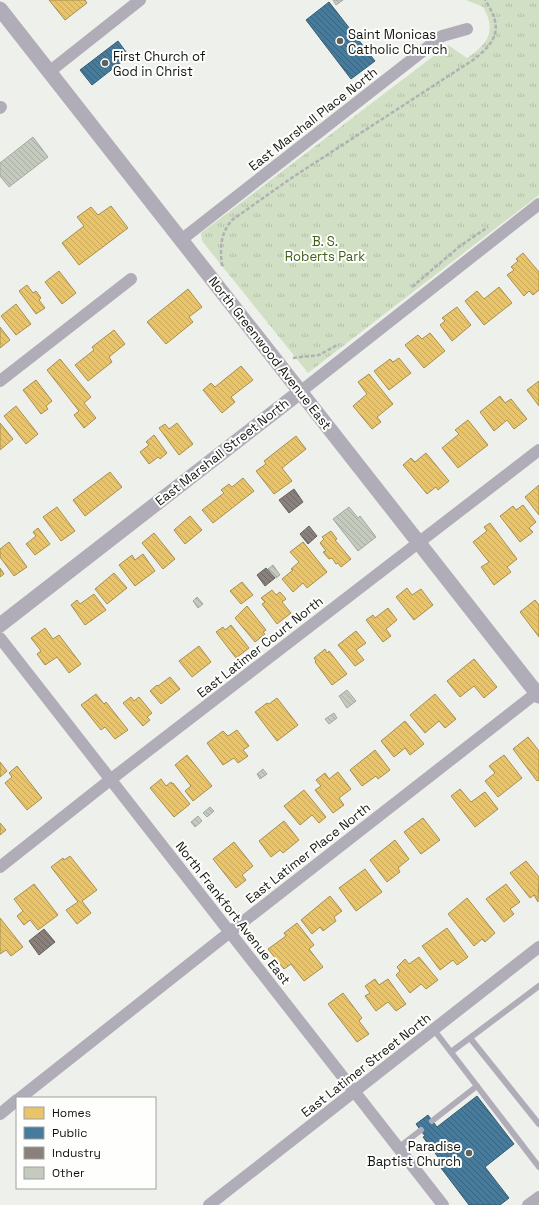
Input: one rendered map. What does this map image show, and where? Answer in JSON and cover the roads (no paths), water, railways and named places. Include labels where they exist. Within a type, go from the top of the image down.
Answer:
[{"type":"street","points":[[49,72],[140,0]]},
{"type":"street","name":"North Greenwood Avenue East","points":[[0,9],[538,694]]},
{"type":"street","name":"East Marshall Place North","points":[[181,240],[442,36],[466,29]]},
{"type":"street","name":"East Marshall Street North","points":[[0,625],[316,380],[539,204]]},
{"type":"street","points":[[0,381],[131,279]]},
{"type":"street","name":"East Latimer Court North","points":[[0,867],[110,780],[539,450]]},
{"type":"street","name":"North Frankfort Avenue East","points":[[0,638],[443,1205]]},
{"type":"street","name":"East Latimer Place North","points":[[21,1097],[230,932],[538,694]]},
{"type":"street","name":"East Latimer Street North","points":[[209,1205],[354,1091],[538,950]]},
{"type":"street","points":[[0,1114],[16,1101]]},
{"type":"street","points":[[528,1205],[539,1196]]},
{"type":"lane","points":[[451,1052],[539,986]]},
{"type":"lane","points":[[434,1030],[539,1167]]},
{"type":"lane","points":[[470,1038],[539,1124]]},
{"type":"lane","points":[[432,1121],[477,1086]]},
{"type":"lane","points":[[398,1148],[421,1130]]},
{"type":"lane","points":[[533,1159],[539,1154]]},
{"type":"place","name":"Saint Monicas Catholic Church","points":[[340,41]]},
{"type":"place","name":"First Church of God in Christ","points":[[105,63]]},
{"type":"place","name":"Paradise Baptist Church","points":[[469,1153]]},
{"type":"park label","name":"B. S. Roberts Park","points":[[325,248]]}]
